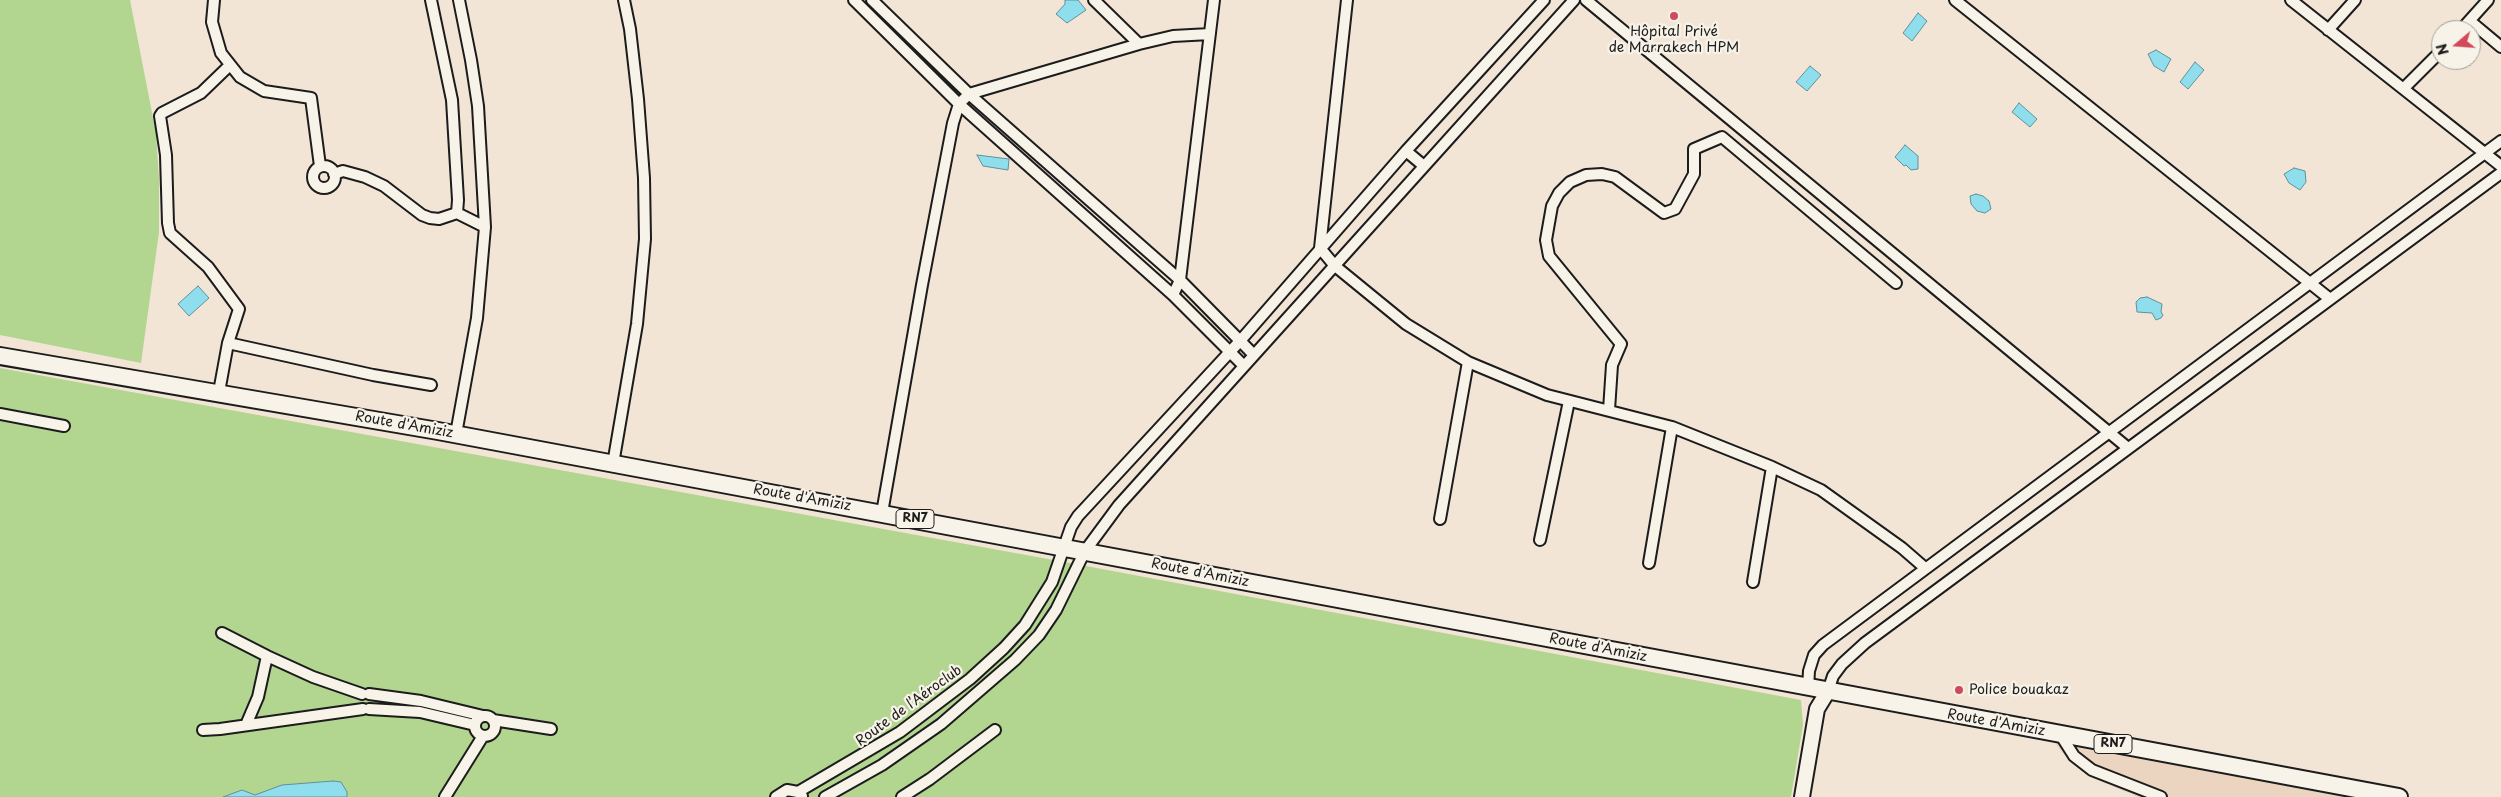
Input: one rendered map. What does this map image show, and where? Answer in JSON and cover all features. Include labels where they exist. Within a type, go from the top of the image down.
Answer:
[{"type":"main road","name":"Route d'Amiziz","points":[[0,356],[456,434],[2399,797]]},
{"type":"street","points":[[214,0],[212,22],[221,54],[229,66],[240,77],[264,91],[311,98],[320,166],[313,174],[316,185],[327,188],[334,179],[334,174],[331,169],[320,166]]},
{"type":"street","points":[[431,0],[452,100],[457,212]]},
{"type":"street","points":[[456,434],[477,318],[485,227],[478,106],[472,60],[459,0]]},
{"type":"street","points":[[613,464],[637,324],[645,239],[644,178],[638,109],[630,29],[624,0]]},
{"type":"street","points":[[854,0],[960,104],[1173,295],[1244,366]]},
{"type":"street","points":[[1094,0],[1139,44]]},
{"type":"street","points":[[1173,295],[1180,280],[1214,0]]},
{"type":"street","points":[[1347,0],[1320,248],[1335,266],[1406,324],[1468,362],[1510,381],[1569,401],[1672,427],[1772,467],[1821,490],[1902,548],[1925,568]]},
{"type":"street","name":"Route de l’Aéroclub","points":[[776,797],[787,790],[800,794],[874,749],[931,710],[970,679],[1004,648],[1040,603],[1052,582],[1070,527],[1078,516],[1240,341],[1406,151],[1544,0]]},
{"type":"street","points":[[825,797],[882,765],[941,724],[1015,660],[1039,634],[1056,610],[1085,551],[1119,505],[1574,0]]},
{"type":"street","points":[[1586,0],[2128,448]]},
{"type":"street","points":[[1955,0],[2330,299]]},
{"type":"street","points":[[2291,0],[2501,166]]},
{"type":"street","points":[[2328,30],[2356,0]]},
{"type":"street","points":[[2471,20],[2488,0]]},
{"type":"street","points":[[868,14],[876,1],[970,94],[1180,280],[1254,355]]},
{"type":"street","points":[[2481,30],[2501,47]]},
{"type":"street","points":[[882,513],[936,209],[953,123],[960,104],[970,94],[1139,44],[1173,36],[1210,34]]},
{"type":"street","points":[[2404,88],[2431,60]]},
{"type":"street","points":[[218,392],[228,343],[239,309],[208,267],[170,233],[166,154],[160,116],[162,113],[201,93],[229,66]]},
{"type":"street","points":[[1609,410],[1612,365],[1621,344],[1549,256],[1546,240],[1552,206],[1559,193],[1570,182],[1586,176],[1602,174],[1615,177],[1664,213],[1675,210],[1694,174],[1694,149],[1722,137],[1896,284]]},
{"type":"street","points":[[1817,709],[1808,688],[1809,671],[1814,655],[1823,645],[2501,141]]},
{"type":"street","points":[[1406,151],[1424,166]]},
{"type":"street","points":[[334,174],[344,171],[371,180],[401,198],[422,215],[430,218],[439,218],[457,212],[485,227]]},
{"type":"street","points":[[1802,797],[1817,709],[1828,691],[1833,676],[1842,664],[1865,642],[2501,173]]},
{"type":"street","points":[[228,343],[373,375],[431,385]]},
{"type":"street","points":[[1440,519],[1468,362]]},
{"type":"street","points":[[1540,540],[1569,401]]},
{"type":"street","points":[[0,414],[64,426]]},
{"type":"street","points":[[1649,562],[1672,427]]},
{"type":"street","points":[[1753,582],[1772,467]]},
{"type":"street","points":[[222,633],[313,677],[365,694],[421,701],[488,718],[551,729]]},
{"type":"street","points":[[246,725],[258,697],[267,656]]},
{"type":"street","points":[[365,694],[357,702],[366,709]]},
{"type":"street","points":[[203,730],[220,730],[366,709],[420,712],[475,725],[488,718]]},
{"type":"street","points":[[445,797],[483,736],[492,734],[495,724],[488,718]]},
{"type":"street","points":[[475,725],[477,732],[483,736]]},
{"type":"street","points":[[902,797],[930,780],[995,730]]},
{"type":"street","points":[[2060,734],[2074,756],[2092,770],[2161,797]]},
{"type":"shaded area","points":[[2052,740],[2363,797],[2138,797],[2090,777],[2066,757]]},
{"type":"green space","points":[[0,0],[130,0],[156,133],[159,179],[159,232],[141,363],[0,335]]},
{"type":"green space","points":[[0,368],[1070,563],[1801,700],[1803,725],[1791,797],[0,797]]},
{"type":"water","points":[[1065,0],[1078,0],[1086,10],[1067,23],[1056,14],[1065,4]]},
{"type":"water","points":[[1918,13],[1927,21],[1912,41],[1903,33]]},
{"type":"water","points":[[2156,50],[2171,59],[2164,72],[2154,66],[2148,54]]},
{"type":"water","points":[[2195,62],[2204,70],[2188,89],[2180,82]]},
{"type":"water","points":[[1810,66],[1821,75],[1807,91],[1796,82]]},
{"type":"water","points":[[2019,103],[2037,119],[2030,127],[2012,112]]},
{"type":"water","points":[[1905,145],[1918,156],[1918,169],[1911,170],[1895,157]]},
{"type":"water","points":[[977,155],[1009,159],[1008,170],[983,166]]},
{"type":"water","points":[[2294,168],[2305,171],[2306,182],[2300,190],[2289,183],[2284,174]]},
{"type":"water","points":[[1976,194],[1983,196],[1989,201],[1991,209],[1985,213],[1977,211],[1971,204],[1970,196]]},
{"type":"water","points":[[198,286],[209,298],[189,316],[178,304]]},
{"type":"water","points":[[2147,297],[2162,304],[2161,312],[2163,315],[2161,318],[2156,320],[2152,313],[2137,312],[2136,302],[2140,298]]},
{"type":"water","points":[[341,782],[347,792],[347,797],[223,797],[242,790],[255,795],[282,785]]},
{"type":"place","name":"Hôpital Privé de Marrakech HPM","points":[[1674,16]]},
{"type":"place","name":"Police bouakaz","points":[[1959,690]]}]
